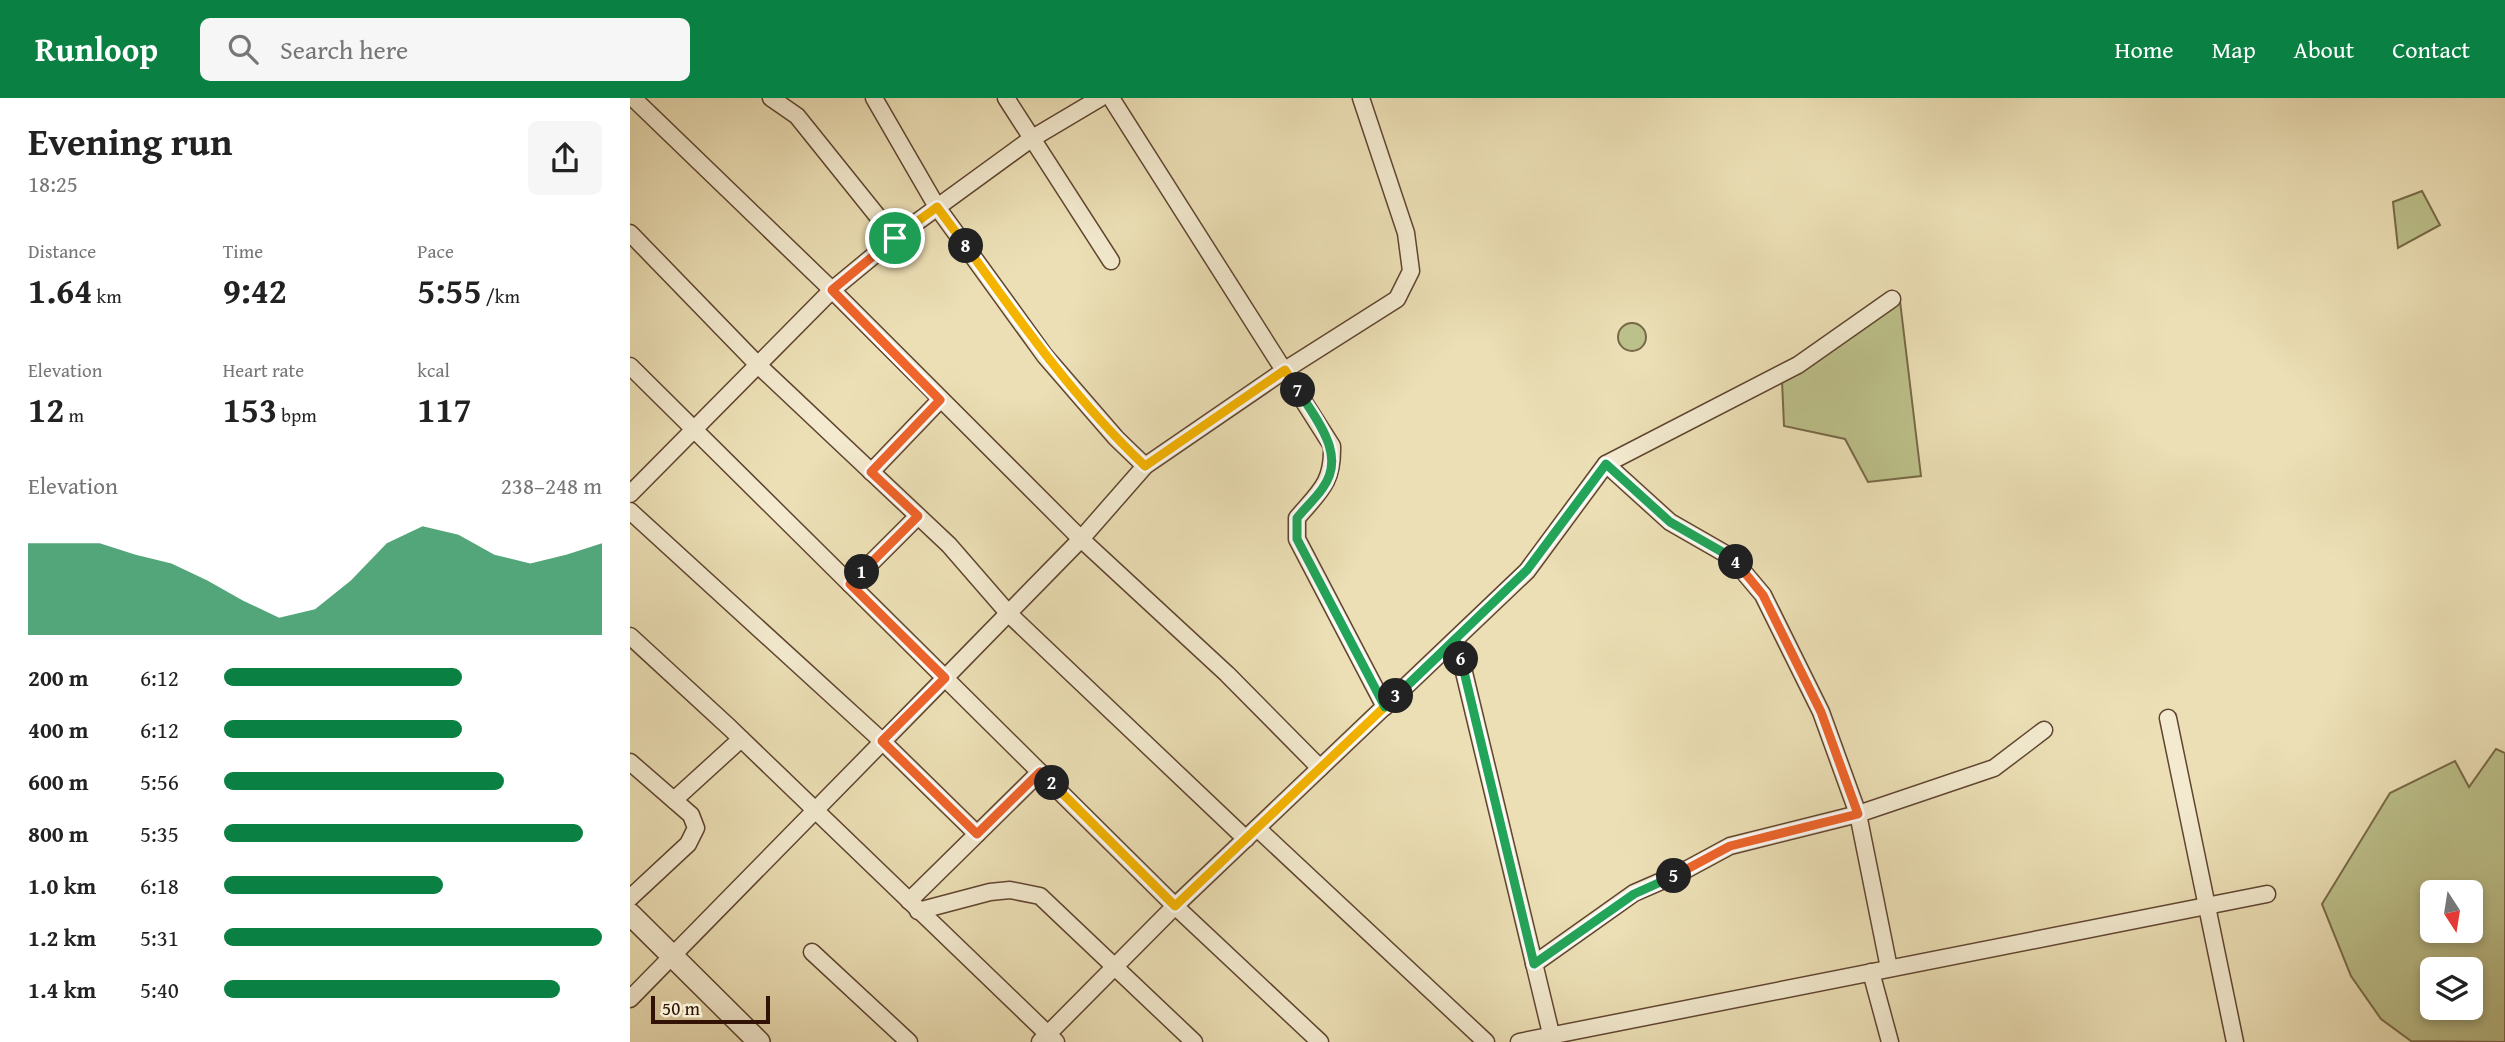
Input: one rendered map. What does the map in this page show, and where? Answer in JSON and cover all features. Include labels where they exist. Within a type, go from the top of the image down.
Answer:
[{"type":"street","points":[[632,98],[832,290],[1081,539],[1227,674],[1320,768]]},
{"type":"street","points":[[771,98],[797,116],[895,238]]},
{"type":"street","points":[[874,98],[937,207],[1045,356],[1116,438],[1145,466]]},
{"type":"street","points":[[1006,98],[1111,261]]},
{"type":"street","points":[[630,494],[832,290],[895,238],[1031,139],[1100,98]]},
{"type":"street","points":[[1111,98],[1332,446],[1332,467],[1324,487],[1297,518],[1297,539],[1385,707]]},
{"type":"street","points":[[630,999],[1009,614],[1081,539],[1145,466],[1285,370],[1397,299],[1411,271],[1406,233],[1361,98]]},
{"type":"street","points":[[630,233],[758,365],[948,545],[1009,614],[1486,1042]]},
{"type":"street","points":[[630,636],[741,739],[1048,1039],[1175,906],[1527,570],[1606,464],[1798,365],[1892,299]]},
{"type":"street","points":[[630,366],[1175,906],[1320,1042]]},
{"type":"street","points":[[871,472],[940,400]]},
{"type":"street","points":[[1606,464],[1670,522],[1731,557],[1763,595],[1821,712],[1858,814],[1889,968]]},
{"type":"street","points":[[630,511],[882,741],[977,834]]},
{"type":"street","points":[[850,584],[918,516]]},
{"type":"street","points":[[1456,639],[1552,1038]]},
{"type":"street","points":[[2168,718],[2235,1042]]},
{"type":"street","points":[[1534,964],[1634,894],[1730,846],[1858,814],[1935,790],[1994,768],[2043,730]]},
{"type":"street","points":[[674,800],[741,739]]},
{"type":"street","points":[[630,762],[691,815],[696,828],[688,844],[630,898]]},
{"type":"street","points":[[914,906],[977,834],[1040,772]]},
{"type":"street","points":[[914,906],[1010,890],[1040,896],[1194,1042]]},
{"type":"street","points":[[1519,1042],[1552,1038],[1871,971],[2267,894]]},
{"type":"street","points":[[630,914],[759,1042]]},
{"type":"street","points":[[813,952],[909,1042]]},
{"type":"street","points":[[1871,971],[1890,1042]]},
{"type":"green space","points":[[2422,191],[2440,225],[2398,248],[2393,202]]},
{"type":"green space","points":[[1900,301],[1921,476],[1868,482],[1845,439],[1784,426],[1782,381]]},
{"type":"green space","points":[[1632,323],[1642,327],[1646,337],[1642,347],[1632,351],[1622,347],[1618,337],[1622,327]]},
{"type":"green space","points":[[2496,749],[2505,753],[2505,1042],[2411,1041],[2381,1019],[2351,976],[2322,904],[2390,793],[2455,761],[2469,787]]},
{"type":"route","points":[[895,238],[832,290],[940,400],[871,472],[918,516],[850,584],[945,678],[882,741],[977,834],[1040,772],[1175,906],[1320,768],[1456,639],[1527,570],[1606,464],[1670,522],[1731,557],[1763,595],[1821,712],[1858,814],[1730,846],[1634,894],[1534,964],[1456,639],[1385,707],[1297,539],[1297,518],[1324,487],[1332,467],[1332,446],[1285,370],[1145,466],[1116,438],[1045,356],[937,207],[895,238]]}]
